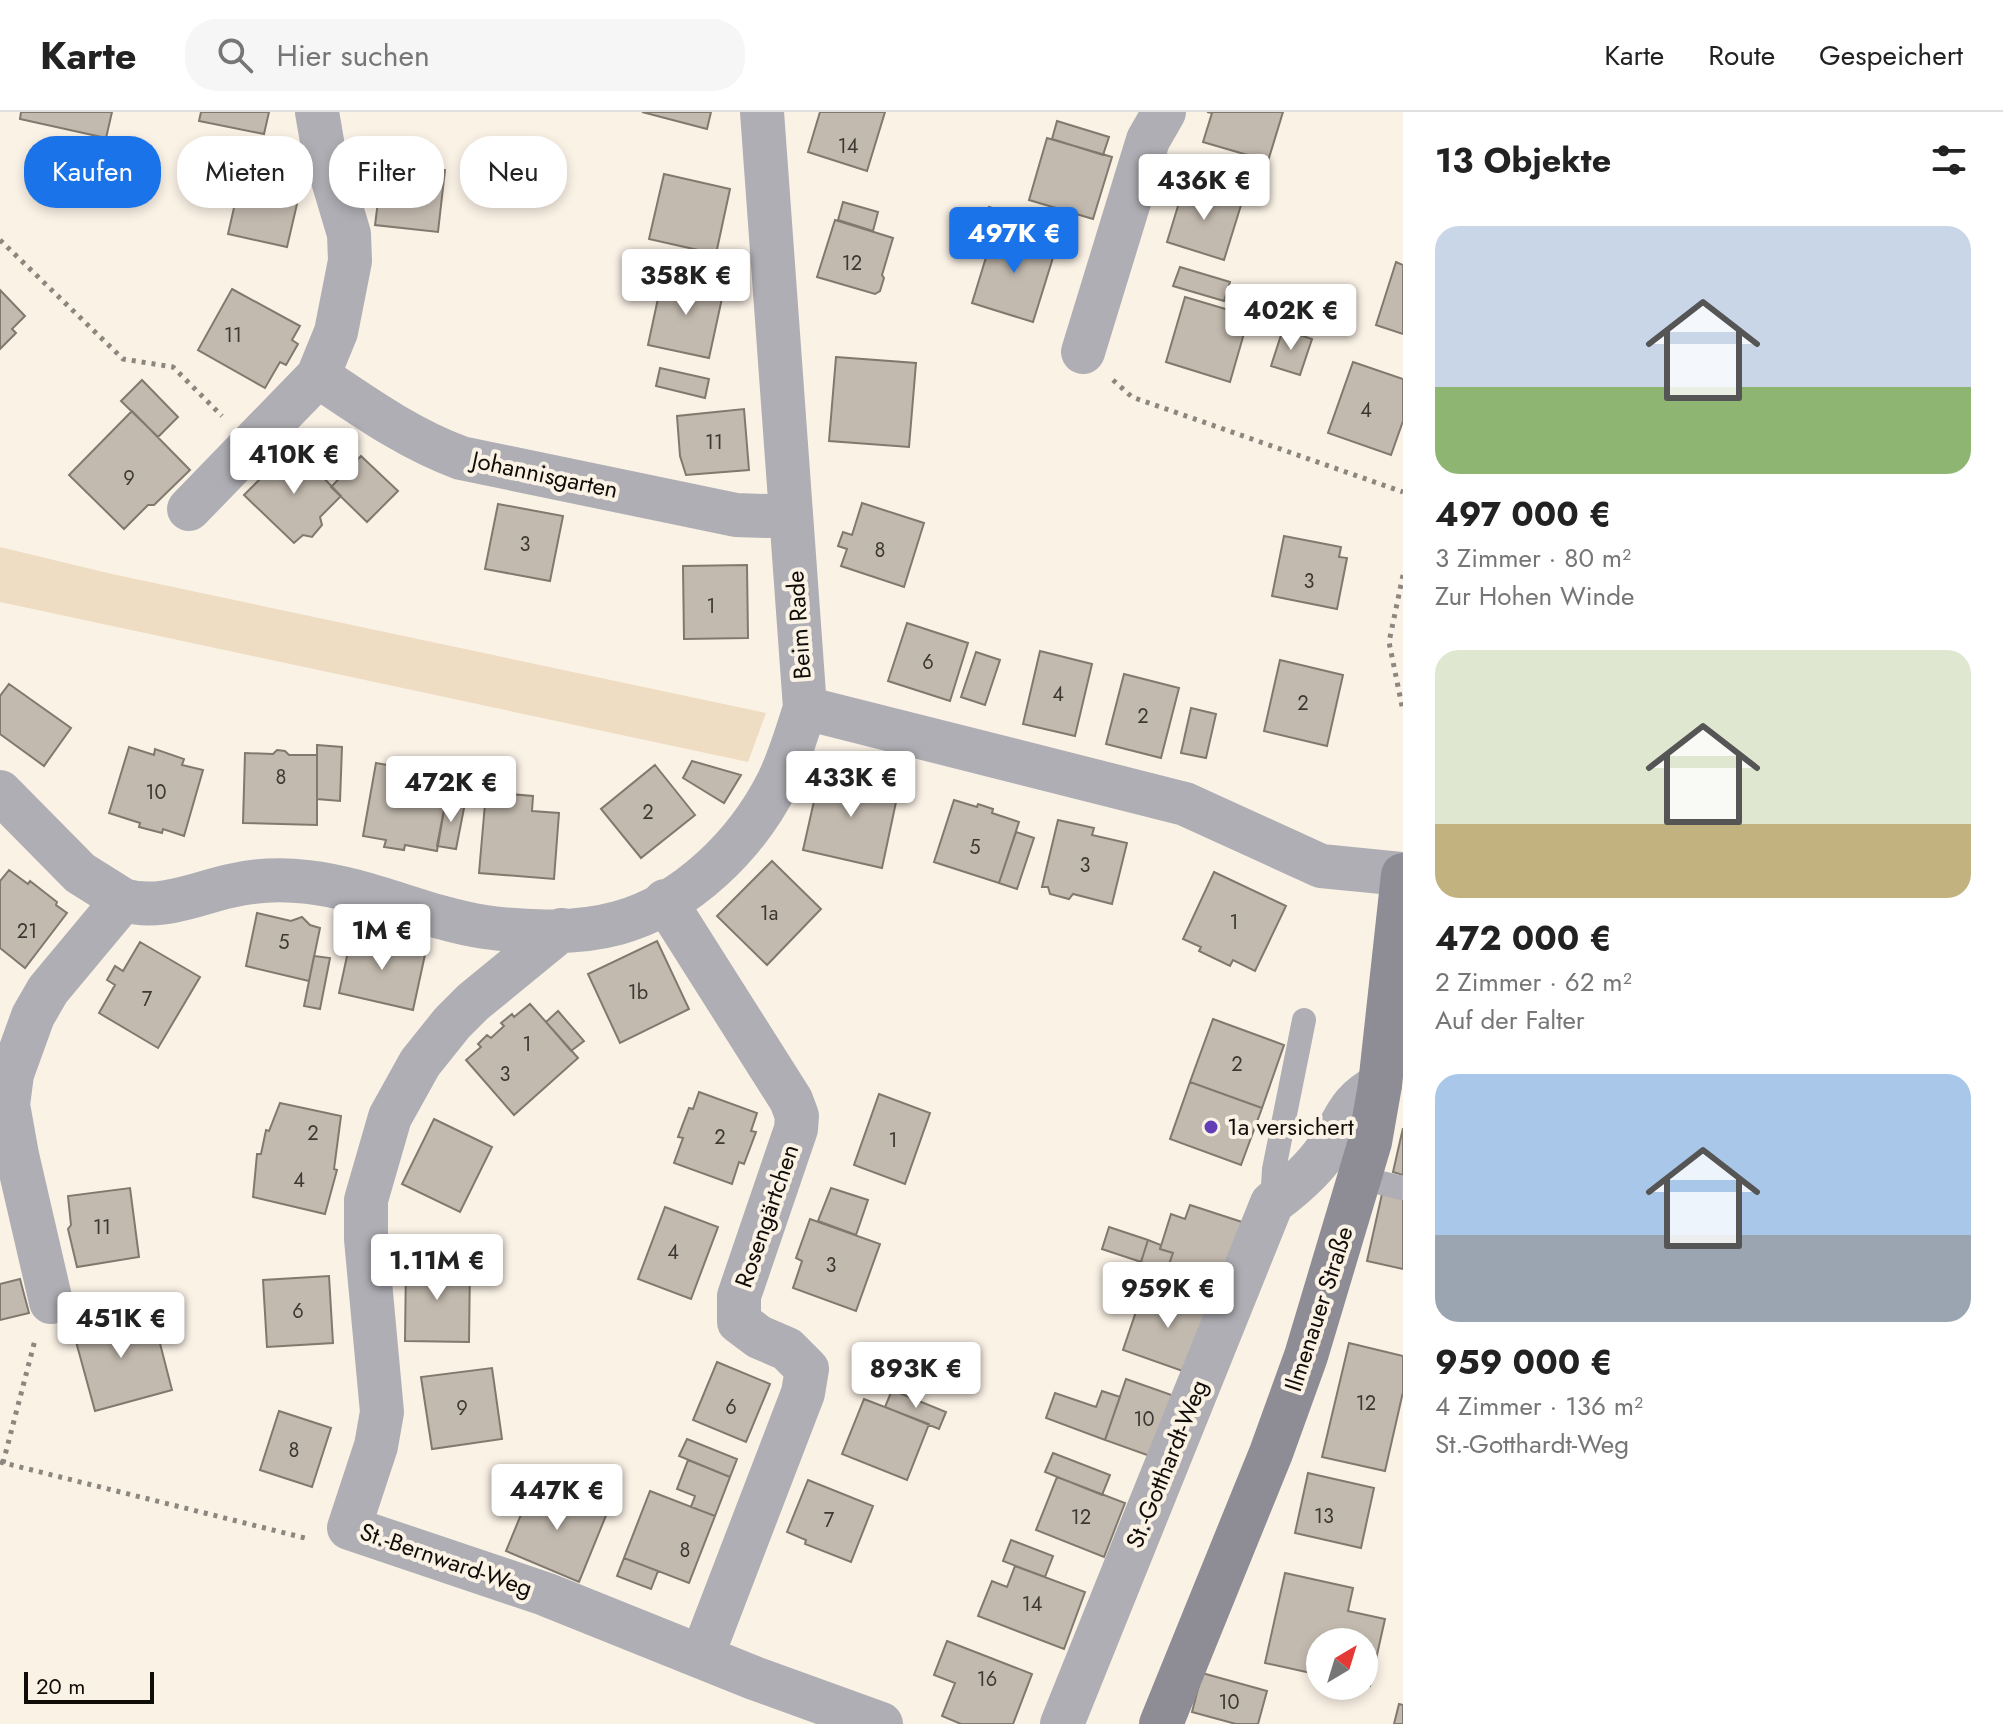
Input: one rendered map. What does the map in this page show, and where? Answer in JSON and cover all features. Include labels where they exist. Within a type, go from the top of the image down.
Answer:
[{"type":"street","points":[[189,509],[318,376],[336,332],[350,261],[347,224],[326,158],[317,112]]},
{"type":"street","name":"Beim Rade","points":[[762,112],[805,708],[1185,804],[1321,866],[1403,874]]},
{"type":"street","points":[[1083,352],[1148,140],[1164,112]]},
{"type":"street","name":"Johannisgarten","points":[[318,376],[381,418],[430,446],[461,458],[736,515],[791,513]]},
{"type":"street","points":[[0,792],[80,873],[123,900],[151,905],[233,885],[272,881],[307,882],[340,887],[431,915],[486,927],[561,930],[619,923],[646,912],[705,876],[733,850],[749,829],[782,772],[805,708]]},
{"type":"street","name":"Ilmenauer Straße","points":[[1170,1722],[1286,1411],[1328,1289],[1370,1142],[1380,1085],[1403,874]]},
{"type":"street","points":[[51,1302],[8,1156],[8,1105],[12,1074],[33,1016],[48,990],[123,900]]},
{"type":"street","name":"Rosengärtchen","points":[[665,901],[791,1100],[797,1116],[796,1129],[739,1296],[739,1322],[759,1337],[787,1349],[807,1369],[803,1393],[712,1661]]},
{"type":"street","name":"St.-Bernward-Weg","points":[[561,930],[452,1023],[420,1063],[390,1117],[366,1200],[366,1239],[382,1394],[381,1424],[349,1528],[545,1594],[712,1661]]},
{"type":"street","name":"St.-Gotthardt-Weg","points":[[1062,1724],[1272,1203],[1293,1187],[1328,1148],[1347,1111],[1362,1095],[1380,1085]]},
{"type":"street","points":[[712,1661],[881,1724]]},
{"type":"lane","name":"St.-Gotthardt-Weg","points":[[1272,1203],[1274,1169],[1304,1020]]},
{"type":"lane","points":[[1360,1178],[1403,1188]]},
{"type":"path","points":[[0,240],[123,359],[173,367],[251,445]]},
{"type":"path","points":[[1083,352],[1132,397],[1403,492]]},
{"type":"path","points":[[1403,575],[1389,642],[1403,711]]},
{"type":"path","points":[[51,1302],[42,1308],[2,1462],[308,1540],[349,1528]]},
{"type":"shaded area","points":[[0,547],[112,574],[766,713],[748,762],[0,602]]},
{"type":"building","points":[[21,112],[112,112],[106,136],[20,119]]},
{"type":"building","points":[[201,112],[269,112],[264,134],[199,121]]},
{"type":"building","points":[[642,112],[711,112],[707,129]]},
{"type":"building","points":[[820,112],[885,112],[867,171],[808,152]]},
{"type":"building","points":[[1207,112],[1283,112],[1268,161],[1203,142],[1212,113]]},
{"type":"building","points":[[1057,121],[1109,137],[1103,155],[1052,139]]},
{"type":"building","points":[[1047,138],[1112,157],[1093,219],[1029,200]]},
{"type":"building","points":[[664,174],[730,189],[716,254],[649,239]]},
{"type":"building","points":[[1185,183],[1242,202],[1224,260],[1167,242]]},
{"type":"building","points":[[843,202],[878,212],[873,231],[838,220]]},
{"type":"building","points":[[989,207],[1026,218],[1021,237],[983,225]]},
{"type":"building","points":[[234,208],[296,208],[287,247],[228,234]]},
{"type":"building","points":[[377,208],[441,208],[438,232],[375,225]]},
{"type":"building","points":[[835,220],[893,238],[880,291],[875,294],[817,277]]},
{"type":"building","points":[[995,228],[1056,248],[1033,322],[972,303]]},
{"type":"building","points":[[1396,262],[1403,265],[1403,334],[1376,325]]},
{"type":"building","points":[[1180,267],[1230,282],[1224,301],[1173,286]]},
{"type":"building","points":[[663,275],[724,289],[709,358],[648,345]]},
{"type":"building","points":[[232,289],[300,326],[292,340],[298,344],[286,365],[280,362],[265,388],[198,350]]},
{"type":"building","points":[[0,290],[25,316],[12,329],[16,333],[0,349]]},
{"type":"building","points":[[1185,297],[1249,316],[1230,382],[1166,362]]},
{"type":"building","points":[[1283,329],[1312,339],[1300,375],[1271,366]]},
{"type":"building","points":[[836,357],[916,363],[909,447],[829,441]]},
{"type":"building","points":[[1353,362],[1403,379],[1403,421],[1391,455],[1328,433]]},
{"type":"building","points":[[660,368],[709,379],[705,398],[656,386]]},
{"type":"building","points":[[142,380],[178,417],[158,437],[121,401]]},
{"type":"building","points":[[744,409],[749,470],[686,475],[680,456],[677,416]]},
{"type":"building","points":[[132,411],[190,470],[124,529],[69,475]]},
{"type":"building","points":[[293,446],[341,496],[320,517],[322,525],[312,537],[303,535],[294,543],[244,495]]},
{"type":"building","points":[[361,456],[398,491],[367,522],[331,487]]},
{"type":"building","points":[[862,503],[924,523],[904,587],[841,566],[847,549],[838,546],[843,532],[852,535]]},
{"type":"building","points":[[498,504],[563,516],[550,581],[485,569]]},
{"type":"building","points":[[1284,536],[1341,547],[1339,557],[1347,558],[1337,609],[1272,596]]},
{"type":"building","points":[[747,565],[748,638],[684,639],[683,566]]},
{"type":"building","points":[[907,623],[968,643],[950,701],[888,681]]},
{"type":"building","points":[[1040,651],[1092,664],[1075,736],[1023,724]]},
{"type":"building","points":[[976,652],[1000,660],[985,705],[961,697]]},
{"type":"building","points":[[1280,660],[1343,675],[1327,746],[1264,731]]},
{"type":"building","points":[[1124,674],[1179,688],[1161,758],[1106,744]]},
{"type":"building","points":[[9,684],[71,728],[44,766],[0,734],[0,696]]},
{"type":"building","points":[[1191,708],[1216,714],[1206,758],[1181,753]]},
{"type":"building","points":[[317,745],[342,747],[340,801],[317,799]]},
{"type":"building","points":[[129,747],[154,755],[155,749],[184,759],[182,765],[203,770],[184,836],[163,829],[162,833],[139,827],[140,823],[109,813]]},
{"type":"building","points":[[277,750],[289,755],[317,755],[317,825],[243,823],[245,753],[273,754]]},
{"type":"building","points":[[692,761],[741,775],[724,803],[683,778]]},
{"type":"building","points":[[376,763],[450,776],[437,851],[405,845],[404,850],[384,847],[386,840],[363,836]]},
{"type":"building","points":[[655,765],[695,815],[641,858],[601,809]]},
{"type":"building","points":[[821,770],[899,788],[882,868],[803,850]]},
{"type":"building","points":[[486,792],[533,796],[532,811],[559,813],[554,879],[479,873]]},
{"type":"building","points":[[446,799],[465,803],[456,849],[437,846]]},
{"type":"building","points":[[954,800],[993,809],[992,813],[1019,822],[999,883],[934,862]]},
{"type":"building","points":[[1058,820],[1094,828],[1092,835],[1127,843],[1112,904],[1073,894],[1069,899],[1050,894],[1048,887],[1042,887]]},
{"type":"building","points":[[1016,832],[1034,838],[1017,889],[999,883]]},
{"type":"building","points":[[772,861],[821,909],[767,965],[717,916]]},
{"type":"building","points":[[9,870],[28,884],[30,881],[67,913],[25,968],[0,948],[0,881]]},
{"type":"building","points":[[1214,872],[1286,906],[1255,971],[1233,960],[1230,966],[1199,951],[1201,947],[1183,939]]},
{"type":"building","points":[[257,913],[291,921],[302,917],[310,925],[320,928],[309,981],[246,966]]},
{"type":"building","points":[[352,933],[426,950],[413,1010],[339,993]]},
{"type":"building","points":[[657,941],[689,1009],[620,1043],[588,974]]},
{"type":"building","points":[[140,942],[200,977],[158,1048],[99,1013],[115,985],[107,980],[115,966],[123,971]]},
{"type":"building","points":[[314,956],[330,958],[320,1009],[304,1006]]},
{"type":"building","points":[[530,1004],[578,1058],[514,1115],[466,1060],[481,1047],[478,1044],[487,1035],[491,1038],[504,1026],[501,1023]]},
{"type":"building","points":[[558,1011],[584,1041],[571,1051],[546,1022]]},
{"type":"building","points":[[1213,1019],[1284,1045],[1262,1108],[1190,1082]]},
{"type":"building","points":[[1190,1082],[1262,1108],[1241,1165],[1170,1139]]},
{"type":"building","points":[[699,1092],[757,1113],[751,1131],[756,1132],[744,1164],[739,1162],[732,1184],[674,1163],[683,1138],[678,1137]]},
{"type":"building","points":[[879,1094],[930,1113],[905,1184],[854,1165]]},
{"type":"building","points":[[280,1103],[341,1116],[334,1169],[337,1170],[325,1214],[253,1197],[257,1154],[261,1154],[266,1130],[269,1131]]},
{"type":"building","points":[[434,1119],[492,1147],[460,1212],[402,1184]]},
{"type":"building","points":[[1403,1128],[1403,1175],[1393,1172]]},
{"type":"building","points":[[130,1188],[139,1257],[77,1267],[68,1229],[71,1225],[68,1196]]},
{"type":"building","points":[[831,1188],[868,1200],[856,1235],[818,1221]]},
{"type":"building","points":[[1382,1194],[1403,1199],[1403,1269],[1367,1261]]},
{"type":"building","points":[[1190,1205],[1242,1222],[1220,1288],[1167,1270],[1173,1253],[1160,1249],[1171,1214],[1185,1219]]},
{"type":"building","points":[[665,1207],[718,1227],[691,1299],[638,1279]]},
{"type":"building","points":[[810,1219],[880,1244],[856,1311],[793,1288],[802,1261],[796,1258]]},
{"type":"building","points":[[1109,1227],[1148,1240],[1141,1262],[1102,1249]]},
{"type":"building","points":[[1148,1240],[1161,1245],[1160,1249],[1173,1253],[1167,1270],[1141,1262]]},
{"type":"building","points":[[406,1262],[470,1264],[469,1342],[405,1341]]},
{"type":"building","points":[[329,1276],[333,1343],[267,1347],[263,1280]]},
{"type":"building","points":[[20,1279],[29,1313],[0,1320],[0,1284]]},
{"type":"building","points":[[1145,1285],[1213,1309],[1191,1374],[1123,1350]]},
{"type":"building","points":[[138,1308],[145,1331],[156,1328],[172,1390],[95,1411],[72,1327]]},
{"type":"building","points":[[1349,1343],[1403,1356],[1403,1392],[1385,1471],[1322,1457]]},
{"type":"building","points":[[717,1362],[770,1384],[746,1442],[693,1420]]},
{"type":"building","points":[[492,1368],[502,1439],[432,1449],[421,1377]]},
{"type":"building","points":[[1126,1379],[1183,1399],[1161,1460],[1105,1440]]},
{"type":"building","points":[[892,1390],[946,1412],[939,1429],[885,1407]]},
{"type":"building","points":[[1102,1391],[1120,1397],[1105,1440],[1046,1418],[1055,1393],[1096,1407]]},
{"type":"building","points":[[864,1399],[929,1424],[907,1480],[842,1454]]},
{"type":"building","points":[[279,1411],[331,1428],[312,1487],[260,1470]]},
{"type":"building","points":[[687,1439],[737,1459],[730,1477],[679,1456]]},
{"type":"building","points":[[1053,1453],[1110,1475],[1102,1495],[1045,1472]]},
{"type":"building","points":[[688,1460],[730,1477],[715,1516],[691,1507],[695,1496],[677,1489]]},
{"type":"building","points":[[1308,1473],[1374,1488],[1361,1548],[1295,1533]]},
{"type":"building","points":[[1057,1477],[1125,1503],[1104,1557],[1036,1530]]},
{"type":"building","points":[[808,1480],[873,1506],[851,1562],[805,1544],[806,1540],[787,1532]]},
{"type":"building","points":[[534,1483],[607,1513],[579,1582],[506,1551]]},
{"type":"building","points":[[650,1491],[715,1516],[689,1583],[624,1558]]},
{"type":"building","points":[[1011,1540],[1053,1556],[1045,1577],[1003,1561]]},
{"type":"building","points":[[624,1558],[658,1571],[651,1589],[617,1576]]},
{"type":"building","points":[[1015,1566],[1085,1592],[1064,1649],[978,1616],[992,1581],[1007,1587]]},
{"type":"building","points":[[1285,1573],[1353,1588],[1348,1611],[1385,1619],[1378,1650],[1378,1628],[1306,1628],[1306,1672],[1265,1663]]},
{"type":"building","points":[[947,1641],[1032,1674],[1013,1724],[961,1724],[942,1716],[955,1683],[934,1675]]},
{"type":"building","points":[[1202,1673],[1267,1691],[1258,1724],[1236,1724],[1192,1712]]},
{"type":"building","points":[[1399,1704],[1403,1705],[1403,1724],[1394,1724]]},
{"type":"place","name":"1a versichert","points":[[1211,1127]]}]
